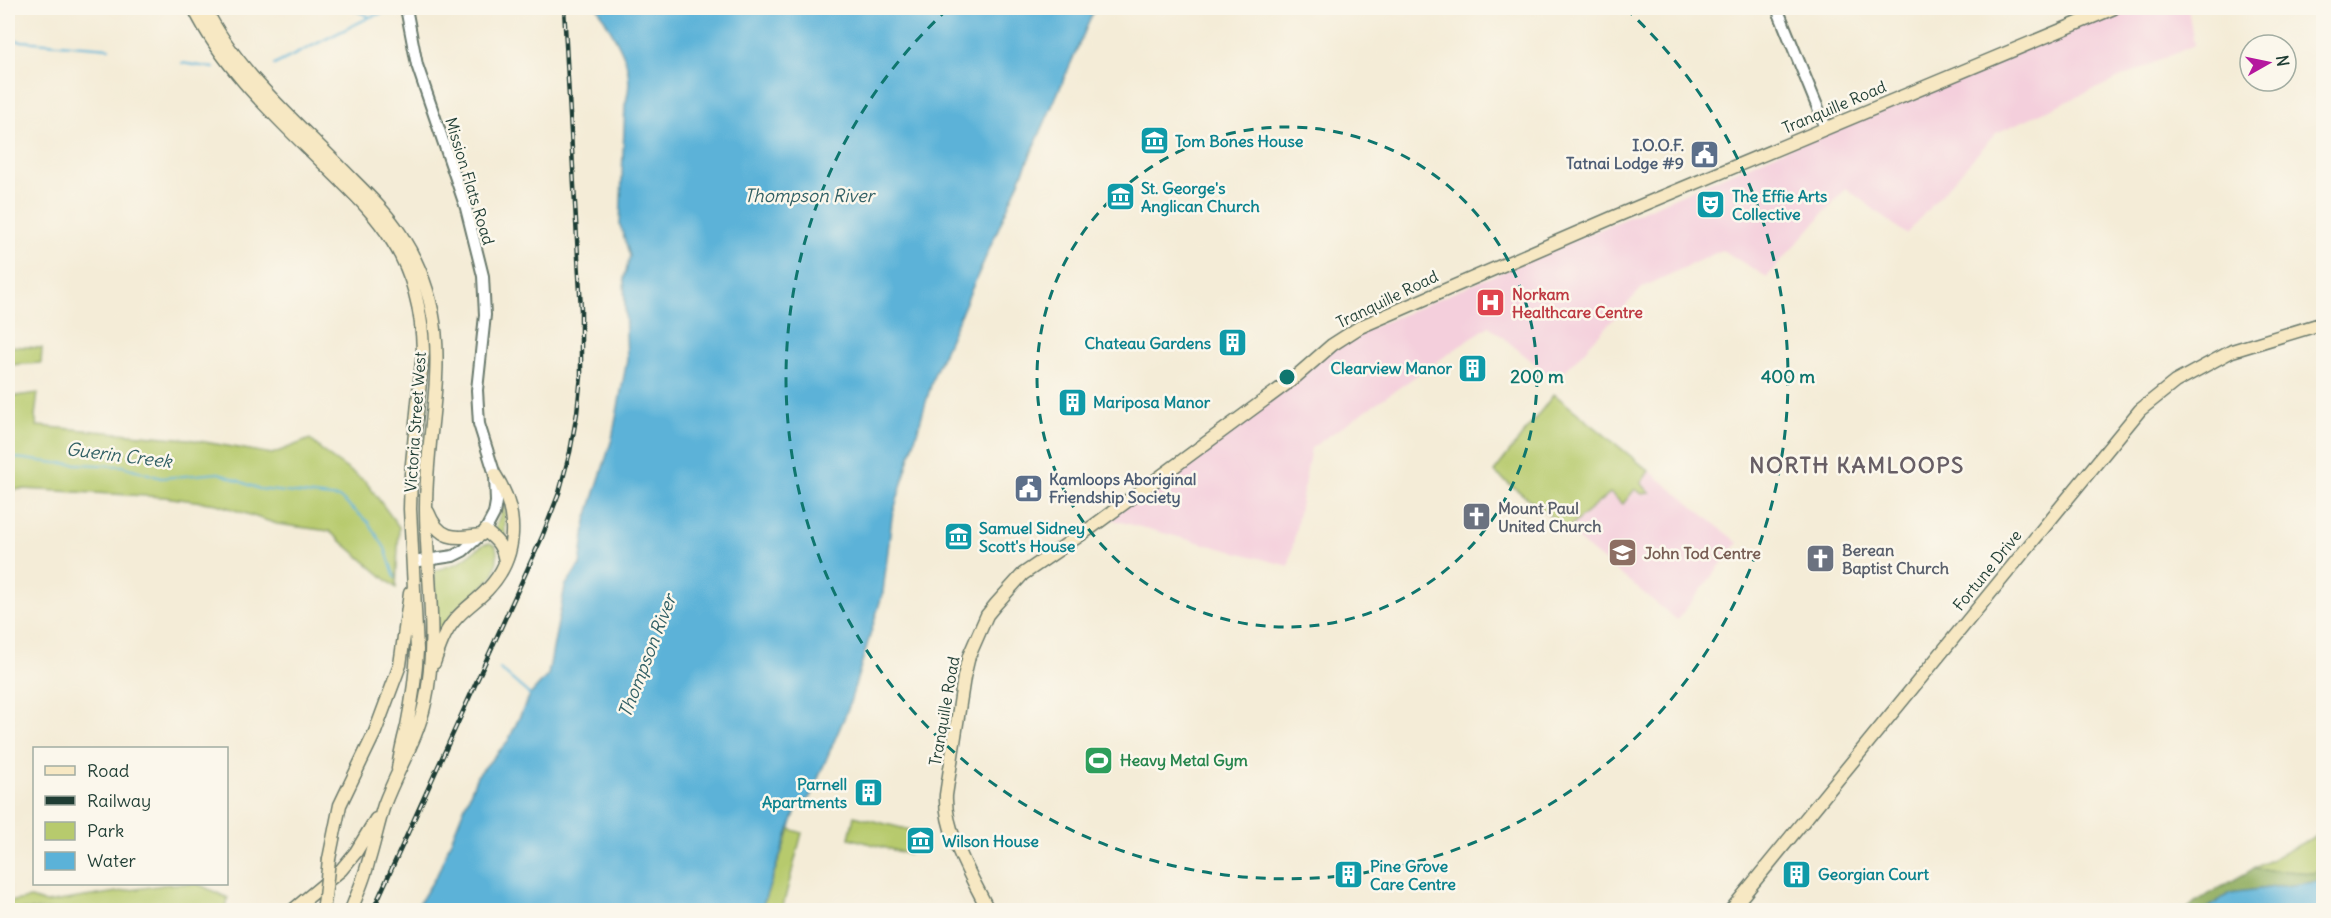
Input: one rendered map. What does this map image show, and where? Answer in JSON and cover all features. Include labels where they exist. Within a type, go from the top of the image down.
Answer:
[{"type":"main road","name":"Victoria Street West","points":[[194,8],[218,49],[243,80],[379,222],[392,239],[408,272],[419,310],[423,351],[411,474],[417,624],[416,670],[398,770]]},
{"type":"main road","name":"Victoria Street West","points":[[205,8],[250,74],[388,217],[419,269],[432,309],[438,350],[426,508],[431,630],[429,678],[418,730],[409,753],[398,770],[384,808],[368,866],[351,910]]},
{"type":"main road","name":"Tranquille Road","points":[[988,910],[950,824],[945,807],[946,795],[969,656],[987,615],[1023,574],[1092,527],[1293,379],[1332,345],[1360,327],[2114,8]]},
{"type":"main road","name":"Fortune Drive","points":[[1731,910],[2140,410],[2175,382],[2232,351],[2324,323]]},
{"type":"main road","points":[[429,678],[444,636],[452,622],[488,589],[505,563],[511,546],[513,518],[505,490],[495,475]]},
{"type":"main road","points":[[426,508],[433,524],[443,534],[465,538],[483,533],[499,543],[503,550],[505,563]]},
{"type":"main road","points":[[323,910],[329,859],[340,805],[375,732],[400,665],[413,562]]},
{"type":"main road","name":"Victoria Street West","points":[[293,910],[341,870],[356,852],[384,808]]},
{"type":"street","name":"Mission Flats Road","points":[[406,8],[417,65],[466,208],[483,276],[485,315],[477,390],[479,424],[495,475],[496,502],[494,514],[483,533]]},
{"type":"street","points":[[1777,8],[1826,128]]},
{"type":"street","points":[[413,562],[453,556],[463,551],[483,533]]},
{"type":"shaded area","points":[[2114,8],[2188,8],[2194,45],[1996,133],[1906,234],[1846,188],[1767,277],[1722,250],[1643,287],[1556,381],[1489,326],[1311,448],[1289,566],[1110,519],[1332,345]]},
{"type":"shaded area","points":[[1554,393],[1738,543],[1677,620],[1494,472]]},
{"type":"green space","points":[[8,346],[42,348],[41,363],[8,365]]},
{"type":"green space","points":[[38,393],[35,416],[37,426],[188,439],[272,454],[310,439],[326,454],[366,482],[399,527],[396,588],[329,531],[277,524],[217,504],[164,497],[8,490],[8,397]]},
{"type":"green space","points":[[1554,394],[1649,471],[1641,483],[1650,493],[1642,494],[1635,489],[1623,504],[1610,493],[1567,529],[1494,472]]},
{"type":"green space","points":[[505,503],[505,542],[495,530]]},
{"type":"green space","points":[[490,543],[496,546],[497,558],[493,575],[483,587],[456,609],[437,636],[434,571],[458,563],[484,544]]},
{"type":"green space","points":[[854,816],[914,831],[908,854],[849,838]]},
{"type":"green space","points":[[790,829],[802,833],[782,910],[761,910]]},
{"type":"green space","points":[[2323,832],[2323,869],[2314,873],[2253,869]]},
{"type":"green space","points":[[2253,869],[2314,873],[2323,869],[2323,881],[2230,893],[2204,910],[2186,910],[2195,902]]},
{"type":"green space","points":[[163,885],[200,885],[228,898],[226,910],[8,910],[8,902],[31,898],[46,903]]},
{"type":"water","name":"Thompson River","points":[[598,8],[1095,8],[934,375],[892,517],[883,592],[848,709],[810,797],[796,810],[761,910],[415,910],[438,873],[477,776],[508,741],[530,695],[548,675],[565,586],[580,565],[586,521],[612,439],[627,360],[624,278],[630,256],[620,225],[625,105],[629,78],[623,54]]},
{"type":"water","points":[[2323,881],[2323,910],[2204,910],[2230,893]]},
{"type":"waterway","points":[[351,8],[370,17]]},
{"type":"waterway","points":[[274,65],[370,17],[399,8]]},
{"type":"waterway","points":[[497,8],[514,8]]},
{"type":"waterway","points":[[8,40],[109,48]]},
{"type":"waterway","points":[[182,63],[214,68]]},
{"type":"waterway","name":"Guerin Creek","points":[[8,457],[56,463],[123,466],[161,478],[219,473],[259,489],[340,498],[368,522],[385,548],[395,578]]},
{"type":"waterway","name":"Guerin Creek","points":[[500,669],[530,695]]},
{"type":"railway","points":[[373,910],[542,537],[559,493],[570,452],[581,376],[581,310],[564,8]]},
{"type":"place","name":"Tom Bones House","points":[[1154,141]]},
{"type":"place","name":"I.O.O.F. Tatnai Lodge #9","points":[[1705,154]]},
{"type":"place","name":"St. George's Anglican Church","points":[[1120,197]]},
{"type":"place","name":"The Effie Arts Collective","points":[[1711,205]]},
{"type":"place","name":"Norkam Healthcare Centre","points":[[1491,303]]},
{"type":"place","name":"Chateau Gardens","points":[[1232,343]]},
{"type":"place","name":"Clearview Manor","points":[[1473,368]]},
{"type":"place","name":"Mariposa Manor","points":[[1072,402]]},
{"type":"place","name":"Kamloops Aboriginal Friendship Society","points":[[1028,488]]},
{"type":"place","name":"Mount Paul United Church","points":[[1477,517]]},
{"type":"place","name":"Samuel Sidney Scott's House","points":[[958,537]]},
{"type":"place","name":"John Tod Centre","points":[[1623,553]]},
{"type":"place","name":"Berean Baptist Church","points":[[1821,559]]},
{"type":"place","name":"Heavy Metal Gym","points":[[1099,760]]},
{"type":"place","name":"Parnell Apartments","points":[[868,793]]},
{"type":"place","name":"Wilson House","points":[[921,841]]},
{"type":"place","name":"Georgian Court","points":[[1797,874]]},
{"type":"place","name":"Pine Grove Care Centre","points":[[1349,875]]},
{"type":"district","name":"NORTH KAMLOOPS","points":[[1857,465]]}]
